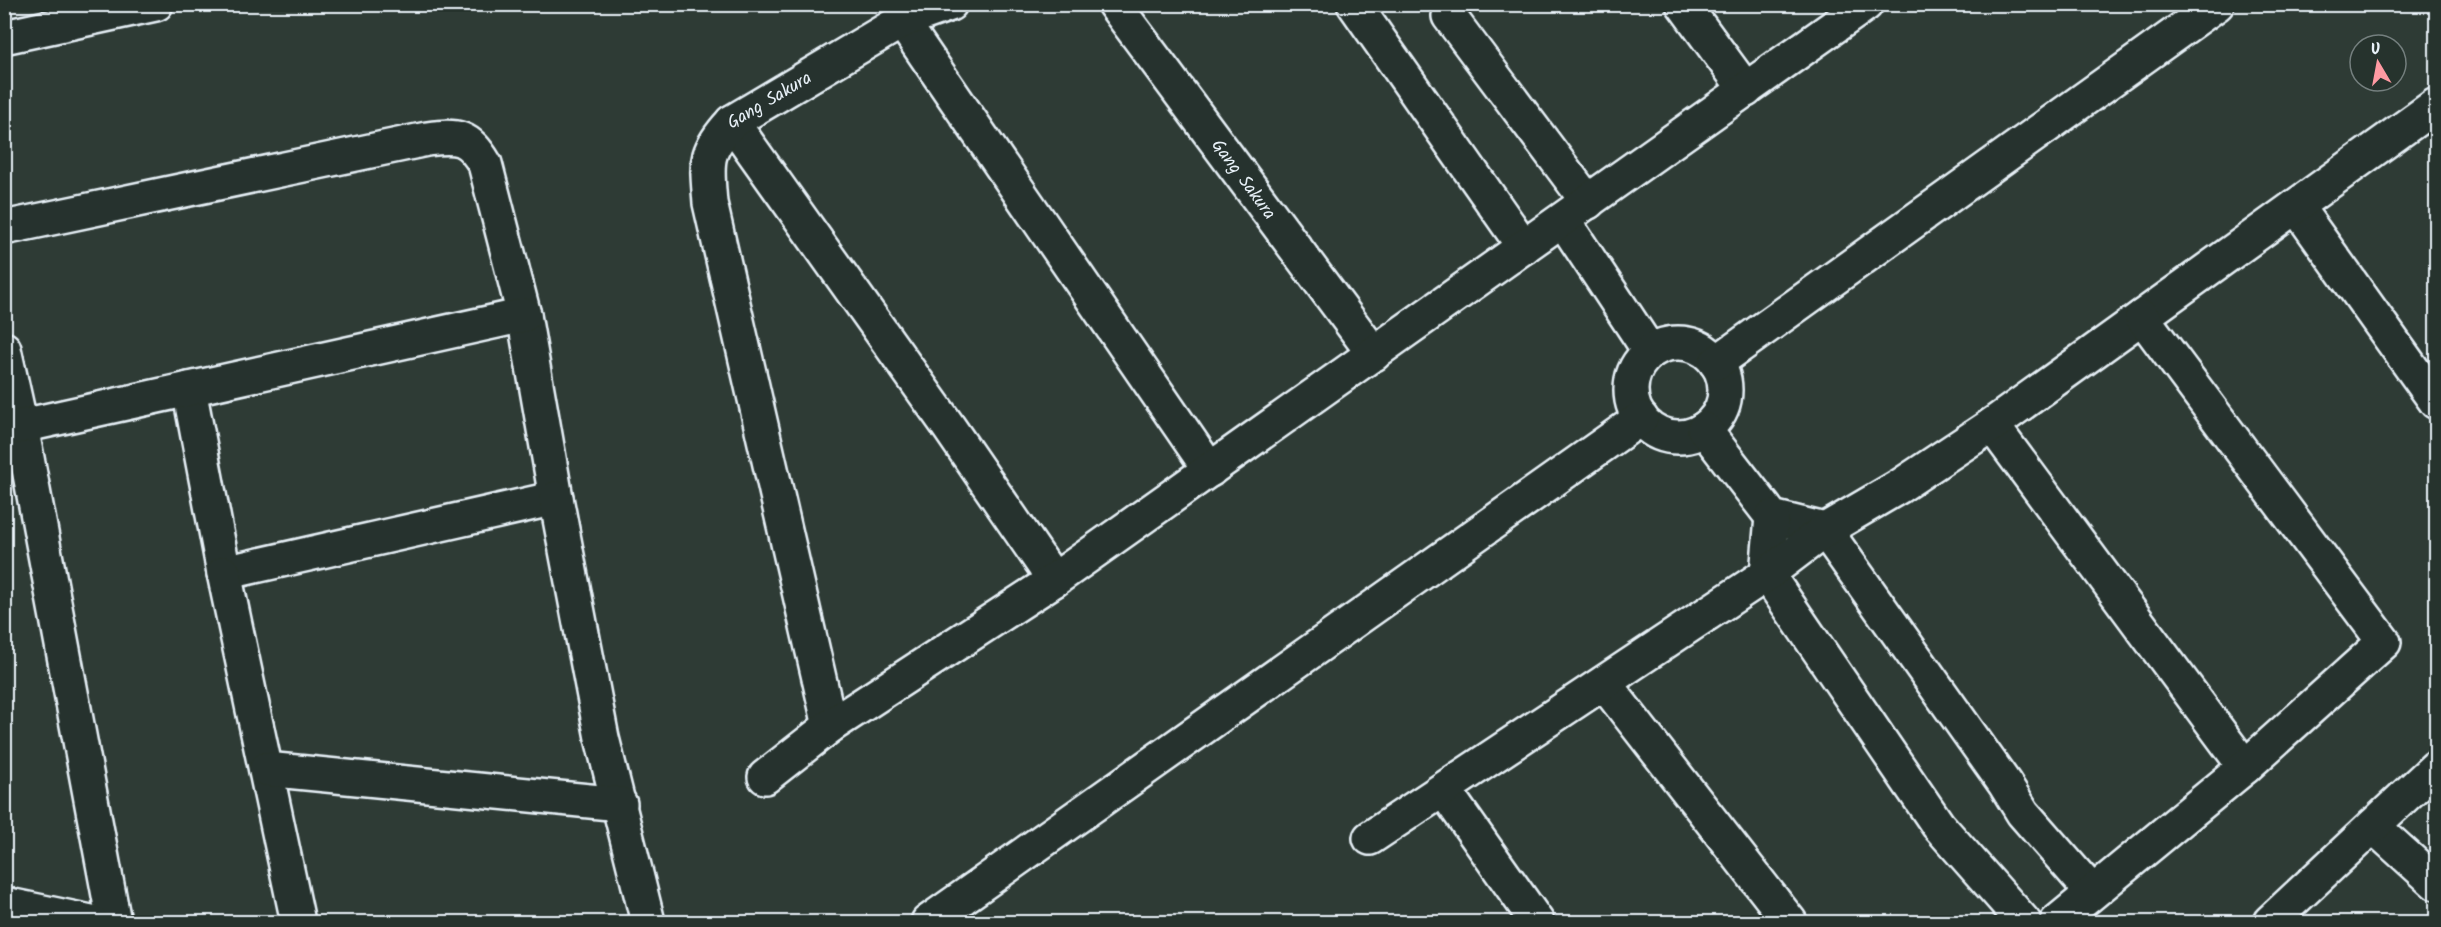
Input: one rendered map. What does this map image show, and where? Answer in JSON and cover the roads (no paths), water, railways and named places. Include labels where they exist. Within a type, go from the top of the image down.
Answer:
[{"type":"street","name":"Gang Sakura","points":[[830,726],[713,215],[707,167],[713,142],[732,122],[902,21],[950,4]]},
{"type":"street","name":"Gang Sakura","points":[[1114,4],[1374,354]]},
{"type":"street","points":[[1354,4],[1524,248]]},
{"type":"street","points":[[1683,4],[1746,90]]},
{"type":"street","points":[[765,777],[830,726],[1054,580],[1866,4]]},
{"type":"street","points":[[1716,363],[2217,4]]},
{"type":"street","points":[[4,37],[140,6]]},
{"type":"street","points":[[1449,16],[1576,211],[1650,352]]},
{"type":"street","points":[[902,21],[1210,470]]},
{"type":"street","points":[[1371,838],[1767,574],[1825,530],[1900,486],[1992,425],[2436,105]]},
{"type":"street","points":[[732,122],[1054,580]]},
{"type":"street","points":[[4,228],[451,136],[465,140],[476,149],[485,164],[524,315],[602,738],[648,922]]},
{"type":"street","points":[[2296,206],[2436,402]]},
{"type":"street","points":[[13,428],[524,315]]},
{"type":"street","points":[[2057,922],[2245,767],[2384,642],[2142,317]]},
{"type":"street","points":[[1663,345],[1693,346],[1716,363],[1723,376],[1725,391],[1723,405],[1704,429],[1692,435],[1677,437],[1657,431],[1641,418],[1634,405],[1631,391],[1633,376],[1639,363],[1650,352],[1663,345]]},
{"type":"street","points":[[4,349],[13,428],[114,922]]},
{"type":"street","points":[[189,389],[224,573],[298,922]]},
{"type":"street","points":[[928,922],[1641,418]]},
{"type":"street","points":[[1992,425],[2245,767]]},
{"type":"street","points":[[1704,429],[1772,518],[1825,530],[2005,784],[2023,813],[2092,892]]},
{"type":"street","points":[[224,573],[556,498]]},
{"type":"street","points":[[1772,518],[1767,574],[1938,825],[2024,922]]},
{"type":"street","points":[[1604,683],[1790,922]]},
{"type":"street","points":[[2270,922],[2436,766]]},
{"type":"street","points":[[266,769],[620,804]]},
{"type":"street","points":[[1444,790],[1537,922]]},
{"type":"street","points":[[2373,826],[2431,868]]},
{"type":"street","points":[[4,904],[92,922]]}]
